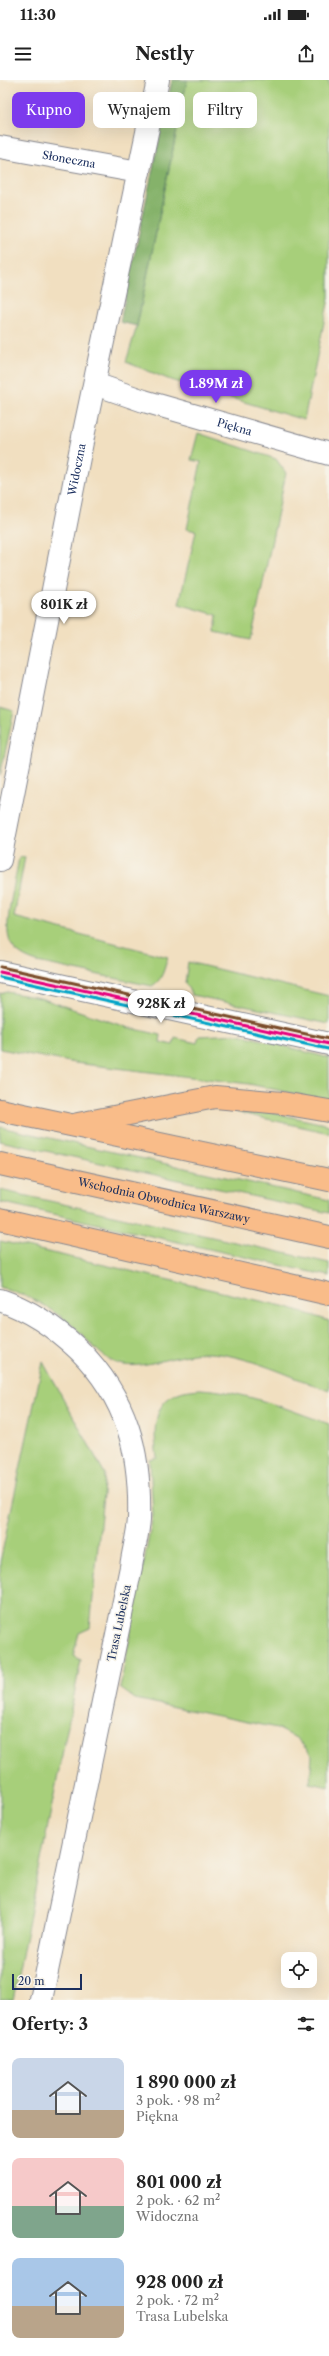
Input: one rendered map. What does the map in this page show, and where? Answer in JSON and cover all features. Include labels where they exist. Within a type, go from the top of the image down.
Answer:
[{"type":"highway","points":[[67,1126],[215,1097],[282,1102],[329,1111]]},
{"type":"highway","points":[[0,1110],[67,1126],[329,1180]]},
{"type":"highway","name":"Wschodnia Obwodnica Warszawy","points":[[0,1164],[329,1237]]},
{"type":"highway","points":[[0,1219],[306,1290],[329,1294]]},
{"type":"highway","points":[[306,1290],[329,1299]]},
{"type":"street","name":"Widoczna","points":[[0,860],[95,384],[158,80]]},
{"type":"street","name":"Słoneczna","points":[[0,147],[139,172]]},
{"type":"street","name":"Piękna","points":[[95,384],[144,401],[329,454]]},
{"type":"street","points":[[0,972],[329,1044]]},
{"type":"street","name":"Trasa Lubelska","points":[[0,1300],[26,1311],[50,1325],[69,1340],[91,1363],[115,1394],[129,1429],[139,1490],[139,1521],[131,1567],[41,2000]]},
{"type":"green space","points":[[172,80],[187,80],[185,92],[169,92]]},
{"type":"green space","points":[[187,80],[329,80],[329,298],[304,420],[168,379],[126,362],[137,326],[177,128],[185,128],[185,92]]},
{"type":"green space","points":[[162,128],[177,128],[137,326],[120,322]]},
{"type":"green space","points":[[198,433],[276,459],[286,473],[251,640],[215,632],[217,615],[179,604],[196,531],[187,529],[201,462],[191,460]]},
{"type":"green space","points":[[0,707],[14,711],[0,776]]},
{"type":"green space","points":[[25,857],[14,917],[168,957],[159,980],[152,986],[37,962],[17,952],[12,946],[9,938],[8,921],[19,858]]},
{"type":"green space","points":[[188,962],[329,996],[329,1024],[192,995],[185,983]]},
{"type":"green space","points":[[7,992],[40,998],[126,1027],[161,1035],[160,1042],[173,1045],[175,1038],[197,1043],[199,1036],[239,1034],[329,1058],[329,1101],[249,1084],[75,1063],[0,1049],[0,994]]},
{"type":"green space","points":[[265,1111],[329,1125],[329,1133],[236,1112]]},
{"type":"green space","points":[[0,1127],[329,1200],[329,1213],[0,1141]]},
{"type":"green space","points":[[0,1190],[329,1263],[329,1276],[0,1202]]},
{"type":"green space","points":[[0,1241],[291,1308],[329,1321],[329,1391],[253,1362],[222,1354],[198,1353],[133,1366],[116,1363],[96,1349],[72,1325],[56,1313],[38,1302],[0,1287]]},
{"type":"green space","points":[[43,1362],[105,1474],[90,1628],[79,1633],[73,1656],[81,1660],[13,2000],[0,2000],[0,1562]]},
{"type":"green space","points":[[199,1389],[216,1390],[249,1397],[329,1424],[329,1787],[310,1783],[312,1755],[296,1738],[277,1728],[135,1699],[120,1688],[153,1515],[150,1460],[157,1458],[155,1440],[156,1421],[163,1404],[169,1398],[180,1392]]},
{"type":"transit line","points":[[1,967],[329,1039]]},
{"type":"transit line","points":[[0,972],[329,1044]]},
{"type":"transit line","points":[[0,977],[328,1049]]}]
